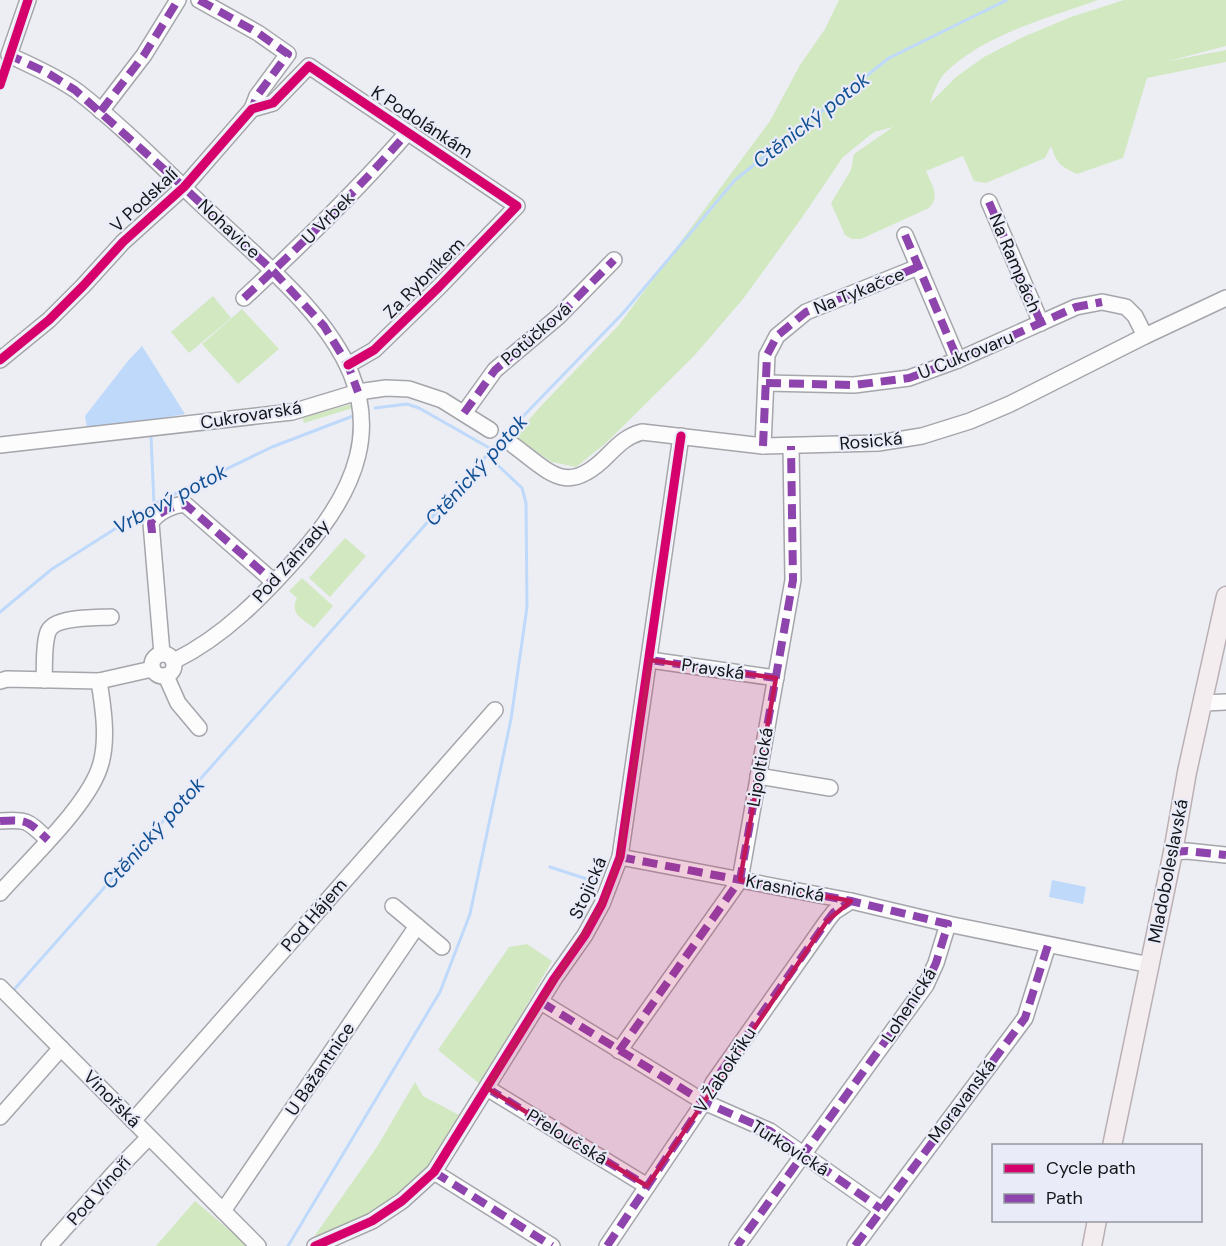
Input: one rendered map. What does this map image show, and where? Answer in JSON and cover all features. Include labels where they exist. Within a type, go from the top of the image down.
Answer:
[{"type":"main road","name":"Mladoboleslavská","points":[[1112,1144],[1173,852],[1187,772],[1225,603]]},
{"type":"main road","points":[[1092,1246],[1097,1222]]},
{"type":"street","name":"Nohavice","points":[[28,0],[9,55],[46,72],[75,90],[184,187],[273,271],[324,326],[348,365],[358,392]]},
{"type":"street","points":[[100,111],[144,55],[178,0]]},
{"type":"street","points":[[199,0],[258,33],[288,54],[257,96],[252,109]]},
{"type":"street","name":"V Podskalí","points":[[0,360],[49,320],[123,242],[184,187],[252,109],[273,103],[309,66]]},
{"type":"street","name":"K Podolánkám","points":[[309,66],[517,206]]},
{"type":"street","name":"U Vrbek","points":[[244,298],[313,235],[364,183],[407,133]]},
{"type":"street","name":"Na Rampách","points":[[989,202],[1041,323]]},
{"type":"street","name":"Za Rybníkem","points":[[348,365],[374,350],[439,288],[517,206]]},
{"type":"street","points":[[905,235],[958,360]]},
{"type":"street","name":"Potůčková","points":[[464,413],[495,370],[559,316],[614,260]]},
{"type":"street","name":"Na Tykačce","points":[[763,446],[767,355],[772,344],[788,325],[806,312],[918,267]]},
{"type":"street","name":"Rosická","points":[[513,445],[551,473],[561,478],[573,479],[597,466],[627,438],[642,432],[763,446],[889,441],[922,436],[970,422],[1010,404],[1226,298]]},
{"type":"street","name":"U Cukrovaru","points":[[766,383],[854,385],[909,378],[958,360],[1076,307],[1101,303],[1126,308],[1135,316],[1145,336]]},
{"type":"street","name":"Cukrovarská","points":[[0,445],[281,413],[358,392],[386,388],[410,389],[442,400],[490,430]]},
{"type":"street","name":"Pod Zahrady","points":[[168,657],[198,648],[224,630],[254,604],[320,532],[335,511],[354,475],[362,438],[358,392]]},
{"type":"street","name":"Stojická","points":[[315,1246],[372,1221],[402,1201],[434,1172],[585,935],[602,904],[620,857],[681,436]]},
{"type":"street","name":"Lipoltická","points":[[619,1051],[740,880],[793,580],[791,446]]},
{"type":"street","points":[[168,657],[153,659],[152,669],[156,675],[166,676],[174,670],[168,657],[152,533],[153,518],[175,506],[186,505],[274,582]]},
{"type":"street","points":[[44,680],[47,635],[53,625],[63,621],[111,617]]},
{"type":"street","name":"Pravská","points":[[650,660],[776,678]]},
{"type":"street","points":[[0,681],[7,679],[99,681],[152,669]]},
{"type":"street","points":[[166,676],[178,703],[199,728]]},
{"type":"street","points":[[0,893],[48,840],[92,786],[101,764],[104,744],[99,681]]},
{"type":"street","points":[[1204,703],[1226,702]]},
{"type":"street","name":"Pod Hájem","points":[[133,1121],[495,710]]},
{"type":"street","points":[[758,777],[830,788]]},
{"type":"street","points":[[0,821],[27,822],[48,840]]},
{"type":"street","points":[[1173,852],[1226,855]]},
{"type":"street","name":"Krasnická","points":[[620,857],[851,901],[948,924]]},
{"type":"street","name":"V Žabokřiku","points":[[608,1246],[704,1102],[713,1083],[827,921],[834,912],[851,901]]},
{"type":"street","points":[[393,906],[442,947]]},
{"type":"street","points":[[948,924],[1150,965]]},
{"type":"street","name":"Lohenická","points":[[737,1246],[926,985],[936,963],[948,924]]},
{"type":"street","name":"U Bažantnice","points":[[223,1211],[417,926]]},
{"type":"street","name":"Moravanská","points":[[855,1246],[880,1209],[1025,1018],[1048,945]]},
{"type":"street","name":"Vinořská","points":[[5,992],[258,1246]]},
{"type":"street","name":"Turkovická","points":[[541,1002],[704,1102],[770,1131],[880,1209]]},
{"type":"street","points":[[0,1117],[61,1048]]},
{"type":"street","name":"Přeloučská","points":[[487,1088],[647,1186]]},
{"type":"street","name":"Pod Vinoří","points":[[49,1246],[149,1137]]},
{"type":"street","points":[[434,1172],[552,1246]]},
{"type":"highlighted area","points":[[650,660],[776,678],[740,880],[851,901],[827,921],[647,1186],[487,1088],[602,904],[620,857]]},
{"type":"green space","points":[[839,0],[1098,0],[1016,29],[959,60],[944,74],[930,103],[956,77],[984,57],[1023,37],[1071,17],[1124,0],[1226,0],[1226,46],[1169,61],[1226,50],[1226,62],[1147,78],[1123,158],[1077,174],[1060,164],[1051,146],[1045,158],[986,183],[974,181],[963,156],[926,171],[935,194],[929,208],[861,239],[852,239],[845,235],[831,203],[851,170],[854,154],[893,127],[874,132],[843,157],[743,299],[694,356],[606,443],[576,467],[552,462],[514,437],[619,325],[770,121],[800,65],[825,29]]},
{"type":"green space","points":[[213,296],[231,318],[189,353],[171,332]]},
{"type":"green space","points":[[242,309],[279,349],[238,384],[202,344]]},
{"type":"green space","points":[[352,404],[353,408],[304,423],[302,417]]},
{"type":"green space","points":[[345,538],[366,556],[330,597],[309,578]]},
{"type":"green space","points":[[302,578],[333,606],[314,628],[296,612],[297,598],[289,591]]},
{"type":"green space","points":[[527,944],[552,961],[481,1085],[438,1050],[509,947]]},
{"type":"green space","points":[[415,1082],[423,1096],[461,1116],[429,1169],[383,1206],[311,1241],[377,1147]]},
{"type":"green space","points":[[195,1201],[248,1246],[156,1246]]},
{"type":"water","points":[[142,346],[185,414],[87,427],[85,416]]},
{"type":"water","points":[[1052,880],[1086,887],[1083,904],[1049,897]]},
{"type":"waterway","name":"Ctěnický potok","points":[[11,993],[502,438],[624,312],[735,180],[889,58],[1007,0]]},
{"type":"waterway","name":"Vrbový potok","points":[[375,408],[407,404],[419,408],[493,450]]},
{"type":"waterway","name":"Vrbový potok","points":[[0,612],[52,569],[154,504],[272,447],[353,416]]},
{"type":"waterway","points":[[151,436],[154,504]]},
{"type":"waterway","points":[[288,1246],[440,992],[470,914],[511,719],[527,607],[526,503],[522,488],[488,456]]},
{"type":"waterway","points":[[550,867],[593,881]]},
{"type":"marked path","points":[[101,111],[144,55],[178,0]]},
{"type":"marked path","points":[[199,0],[258,33],[288,54],[257,96],[252,109]]},
{"type":"marked path","points":[[9,53],[75,90],[273,271],[324,326],[348,365],[358,392]]},
{"type":"marked path","points":[[244,298],[328,218],[407,133]]},
{"type":"marked path","points":[[989,202],[1041,323]]},
{"type":"marked path","points":[[905,235],[958,360]]},
{"type":"marked path","points":[[464,413],[495,370],[559,316],[614,260]]},
{"type":"marked path","points":[[763,446],[767,355],[777,336],[806,312],[918,267]]},
{"type":"marked path","points":[[766,383],[854,385],[909,378],[958,360],[1076,307],[1102,302]]},
{"type":"marked path","points":[[619,1051],[740,880],[793,580],[791,446]]},
{"type":"marked path","points":[[152,533],[151,523],[156,516],[172,508],[186,505],[274,582]]},
{"type":"marked path","points":[[650,660],[776,678]]},
{"type":"marked path","points":[[0,821],[22,821],[36,829],[48,840]]},
{"type":"marked path","points":[[1173,852],[1226,855]]},
{"type":"marked path","points":[[620,857],[851,901],[948,924],[936,963],[926,985],[737,1246]]},
{"type":"marked path","points":[[607,1246],[704,1102],[713,1083],[827,921],[834,912],[851,901]]},
{"type":"marked path","points":[[855,1246],[1025,1018],[1048,945]]},
{"type":"marked path","points":[[541,1002],[704,1102],[770,1131],[881,1209]]},
{"type":"marked path","points":[[487,1088],[647,1186]]},
{"type":"marked path","points":[[434,1172],[552,1246]]},
{"type":"cycle path","points":[[0,85],[28,0]]},
{"type":"cycle path","points":[[0,360],[49,320],[123,242],[184,187],[252,109],[273,103],[309,66],[517,206],[374,350],[348,365]]},
{"type":"cycle path","points":[[315,1246],[372,1221],[402,1201],[434,1172],[554,979],[585,935],[602,904],[620,857],[681,436]]}]
